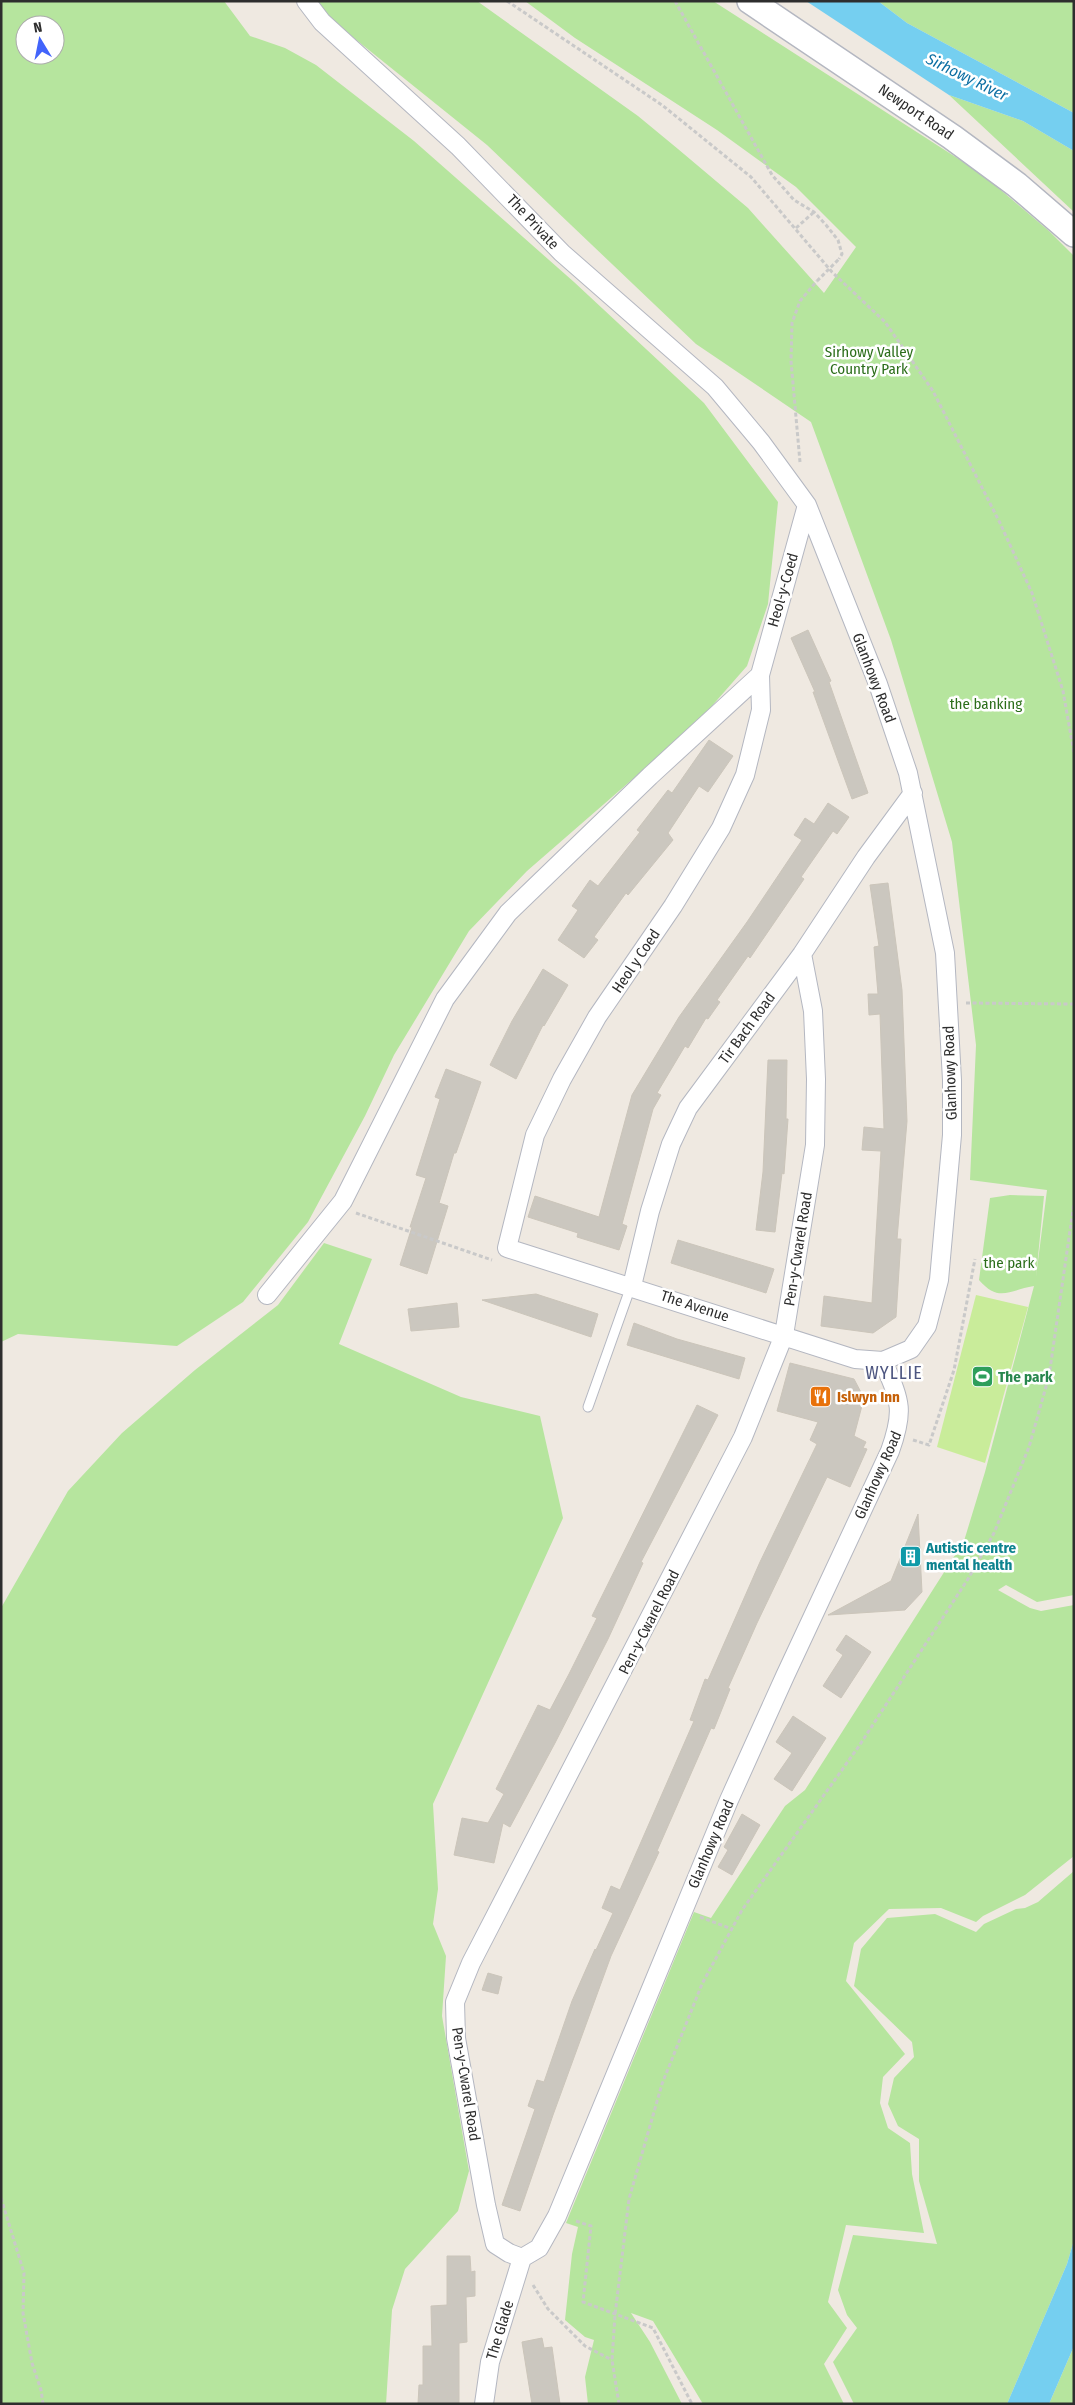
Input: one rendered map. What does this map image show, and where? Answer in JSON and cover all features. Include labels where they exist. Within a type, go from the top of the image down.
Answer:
[{"type":"main road","name":"Newport Road","points":[[750,1],[952,136],[1017,185],[1074,234]]},
{"type":"street","name":"The Private","points":[[306,1],[322,22],[501,189],[562,253],[714,388],[761,442]]},
{"type":"street","name":"Glanhowy Road","points":[[522,2258],[539,2248],[557,2216],[683,1911],[777,1694],[887,1459],[900,1423],[898,1396],[883,1360],[911,1349],[927,1326],[938,1280],[952,1135],[952,1080],[945,953],[913,793],[878,684],[805,502],[761,442]]},
{"type":"street","name":"Heol-y-Coed","points":[[760,675],[805,502]]},
{"type":"street","points":[[267,1295],[339,1207],[445,999],[508,913],[650,776],[760,675]]},
{"type":"street","name":"Heol y Coed","points":[[507,1248],[535,1135],[562,1079],[598,1017],[673,906],[721,828],[745,775],[761,710],[760,675]]},
{"type":"street","name":"Tir Bach Road","points":[[632,1286],[650,1211],[671,1144],[688,1108],[802,954],[866,857],[913,793]]},
{"type":"street","name":"Pen-y-Cwarel Road","points":[[522,2258],[509,2253],[495,2244],[486,2205],[456,2038],[455,2002],[471,1963],[641,1639],[743,1437],[784,1335],[815,1146],[816,1078],[813,1011],[802,954]]},
{"type":"street","name":"The Avenue","points":[[507,1248],[632,1286],[855,1359],[883,1360]]},
{"type":"street","name":"The Glade","points":[[484,2404],[490,2362],[522,2258]]},
{"type":"lane","points":[[588,1407],[632,1286]]},
{"type":"path","points":[[508,1],[662,106],[751,177],[832,272],[885,322],[933,391],[1000,523],[1032,594],[1063,691],[1074,752]]},
{"type":"path","points":[[675,1],[772,175],[794,200],[814,212],[838,240],[842,254],[800,302],[792,323],[791,361],[805,502]]},
{"type":"path","points":[[796,228],[814,212]]},
{"type":"path","points":[[948,1003],[1074,1004]]},
{"type":"path","points":[[619,2404],[612,2360],[615,2314],[629,2200],[662,2084],[702,1984],[742,1910],[859,1746],[968,1579],[994,1533],[1030,1447],[1049,1376],[1074,1204]]},
{"type":"path","points":[[339,1207],[494,1261]]},
{"type":"path","points":[[896,1434],[928,1445],[954,1370],[976,1259]]},
{"type":"path","points":[[683,1911],[732,1929]]},
{"type":"path","points":[[1,2198],[24,2273],[23,2313],[32,2363],[42,2390],[43,2404]]},
{"type":"path","points":[[557,2216],[591,2226],[583,2302],[653,2328],[692,2404]]},
{"type":"path","points":[[522,2258],[533,2286],[548,2310],[584,2346],[612,2360]]},
{"type":"green space","points":[[1,1],[224,1],[250,36],[285,48],[316,65],[414,141],[574,282],[704,403],[778,502],[768,604],[747,666],[696,724],[527,871],[469,931],[394,1055],[365,1116],[308,1222],[243,1302],[177,1346],[18,1334],[1,1342]]},
{"type":"green space","points":[[315,1],[477,1],[638,116],[678,149],[748,208],[824,293],[856,247],[796,187],[717,130],[575,38],[525,1],[713,1],[982,174],[1049,231],[1074,256],[1074,1595],[1037,1602],[1006,1585],[998,1590],[1030,1608],[1041,1611],[1074,1605],[1074,1856],[1025,1895],[983,1916],[976,1922],[941,1908],[889,1909],[854,1943],[846,1981],[905,2054],[883,2077],[880,2103],[888,2128],[910,2143],[912,2174],[924,2233],[846,2225],[828,2302],[847,2328],[824,2364],[844,2404],[703,2404],[653,2321],[631,2313],[650,2342],[682,2404],[588,2404],[585,2377],[594,2340],[585,2337],[565,2320],[572,2254],[578,2227],[566,2223],[694,1912],[711,1918],[785,1806],[805,1790],[964,1541],[985,1472],[1034,1286],[999,1293],[986,1287],[979,1280],[990,1198],[1010,1195],[1044,1196],[1036,1277],[1047,1190],[970,1180],[976,1045],[952,842],[891,640],[811,422],[696,344],[487,145],[329,18]]},
{"type":"green space","points":[[878,1],[1074,1],[1074,113],[907,23]]},
{"type":"green space","points":[[949,95],[1023,121],[1074,151],[1074,212]]},
{"type":"green space","points":[[324,1243],[372,1259],[339,1344],[461,1397],[540,1416],[563,1518],[433,1804],[438,1889],[433,1924],[446,1956],[442,2016],[469,2171],[458,2211],[405,2269],[392,2310],[386,2404],[1,2404],[1,1608],[68,1491],[122,1433],[195,1370],[278,1305]]},
{"type":"green space","name":"The park","points":[[976,1295],[1028,1307],[985,1463],[937,1447]]},
{"type":"green space","points":[[1074,1871],[1074,2240],[1067,2264],[1007,2404],[854,2404],[833,2362],[857,2328],[847,2315],[838,2290],[853,2235],[937,2244],[919,2181],[919,2139],[898,2126],[888,2104],[894,2078],[914,2057],[912,2042],[854,1986],[861,1949],[887,1918],[935,1914],[976,1932],[984,1924],[1016,1909],[1025,1908],[1038,1902]]},
{"type":"green space","points":[[1074,2346],[1074,2404],[1049,2404]]},
{"type":"water","name":"Sirhowy River","points":[[806,1],[878,1],[907,23],[1074,113],[1074,151],[1023,121],[949,95]]},
{"type":"water","points":[[1074,2240],[1074,2346],[1049,2404],[1007,2404],[1067,2264]]},
{"type":"building","points":[[808,630],[831,681],[829,682],[868,793],[852,799],[813,692],[815,692],[791,638]]},
{"type":"building","points":[[709,740],[733,756],[708,792],[699,786],[668,833],[673,840],[628,895],[626,893],[594,937],[598,940],[584,958],[558,940],[578,910],[572,906],[590,880],[598,886],[640,832],[637,830],[668,790],[672,793]]},
{"type":"building","points":[[828,803],[849,817],[837,834],[833,831],[801,877],[804,879],[750,958],[748,956],[717,1000],[720,1002],[708,1019],[706,1018],[688,1048],[685,1046],[657,1093],[661,1095],[653,1109],[622,1224],[627,1226],[619,1250],[577,1237],[578,1233],[528,1217],[535,1196],[599,1217],[632,1095],[679,1017],[747,922],[802,840],[794,835],[805,818],[814,824]]},
{"type":"building","points":[[888,883],[902,990],[907,1121],[897,1239],[901,1239],[896,1317],[873,1333],[821,1326],[824,1296],[872,1303],[881,1151],[862,1150],[864,1127],[884,1129],[880,1014],[869,1015],[868,994],[878,994],[874,947],[879,946],[870,885]]},
{"type":"building","points":[[543,969],[568,985],[543,1025],[516,1079],[490,1065],[512,1021]]},
{"type":"building","points":[[768,1060],[787,1060],[786,1119],[788,1119],[784,1174],[782,1173],[775,1232],[756,1230],[763,1172]]},
{"type":"building","points":[[446,1069],[481,1082],[456,1153],[454,1153],[439,1203],[448,1206],[427,1274],[400,1265],[426,1178],[416,1175],[440,1099],[435,1097]]},
{"type":"building","points":[[678,1240],[774,1269],[766,1293],[671,1263]]},
{"type":"building","points":[[536,1294],[598,1314],[591,1337],[482,1300]]},
{"type":"building","points":[[457,1303],[459,1327],[411,1331],[408,1309]]},
{"type":"building","points":[[634,1323],[677,1339],[745,1358],[739,1379],[627,1345]]},
{"type":"building","points":[[790,1363],[854,1379],[864,1398],[854,1436],[866,1442],[863,1448],[867,1449],[850,1487],[827,1477],[757,1623],[728,1688],[730,1689],[714,1729],[711,1728],[657,1851],[659,1852],[611,1956],[520,2211],[502,2205],[535,2109],[528,2106],[537,2080],[544,2082],[572,2001],[613,1913],[602,1908],[611,1886],[620,1890],[694,1721],[690,1720],[705,1679],[708,1680],[760,1562],[817,1444],[810,1440],[818,1422],[777,1411]]},
{"type":"building","points":[[697,1405],[718,1415],[641,1562],[643,1563],[608,1639],[555,1743],[510,1827],[503,1823],[494,1863],[454,1855],[462,1818],[488,1823],[504,1794],[496,1789],[538,1705],[550,1710],[597,1618],[592,1616]]},
{"type":"building","name":"Autistic centre mental health","points":[[918,1514],[922,1592],[905,1610],[828,1615],[891,1581]]},
{"type":"building","points":[[846,1635],[871,1652],[841,1698],[823,1686],[843,1655],[836,1650]]},
{"type":"building","points":[[793,1716],[826,1738],[792,1791],[774,1779],[792,1753],[776,1742]]},
{"type":"building","points":[[742,1814],[760,1825],[732,1875],[718,1867],[728,1850],[724,1847]]},
{"type":"building","points":[[488,1973],[502,1977],[498,1994],[482,1990]]},
{"type":"building","points":[[447,2256],[470,2256],[471,2272],[475,2271],[475,2296],[466,2297],[467,2342],[459,2343],[459,2404],[418,2404],[419,2385],[423,2385],[423,2346],[432,2346],[431,2306],[447,2305]]},
{"type":"building","points":[[542,2338],[544,2348],[552,2347],[560,2404],[532,2404],[522,2342]]},
{"type":"place","name":"The park","points":[[982,1377]]},
{"type":"place","name":"Islwyn Inn","points":[[821,1397]]},
{"type":"place","name":"Autistic centre mental health","points":[[910,1557]]},
{"type":"district","name":"WYLLIE","points":[[894,1373]]},
{"type":"park label","name":"Sirhowy Valley Country Park","points":[[869,360]]},
{"type":"park label","name":"the banking","points":[[986,704]]},
{"type":"park label","name":"the park","points":[[1009,1263]]}]
